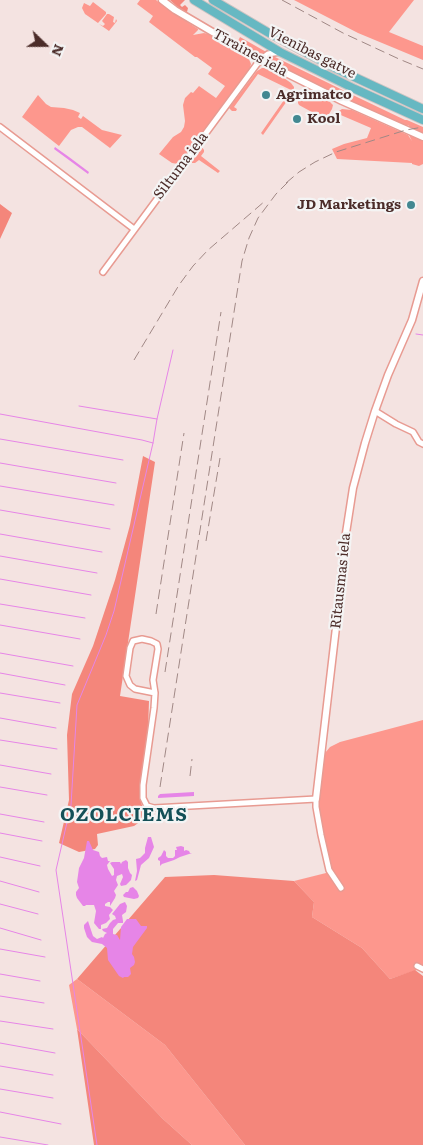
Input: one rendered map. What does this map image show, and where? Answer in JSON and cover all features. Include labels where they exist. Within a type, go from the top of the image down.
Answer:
[{"type":"highway","name":"Vienības gatve","points":[[194,0],[280,52],[423,120]]},
{"type":"highway","name":"Vienības gatve","points":[[213,0],[269,34],[327,64],[423,109]]},
{"type":"street","name":"Tīraines iela","points":[[162,0],[175,10],[260,60],[342,101],[423,137]]},
{"type":"street","points":[[260,60],[268,54],[280,52]]},
{"type":"street","name":"Siltuma iela","points":[[102,272],[260,60]]},
{"type":"street","points":[[0,127],[134,229]]},
{"type":"street","name":"Rītausmas iela","points":[[340,888],[329,870],[321,835],[316,799],[351,497],[375,411],[388,375],[412,320],[423,281]]},
{"type":"street","points":[[375,411],[412,432],[419,442],[423,444]]},
{"type":"street","points":[[155,693],[135,689],[130,685],[126,676],[130,648],[133,641],[142,639],[158,644],[154,680],[155,693],[154,708],[143,785],[143,798],[147,806],[154,808],[316,799]]},
{"type":"street","points":[[417,966],[423,969]]},
{"type":"shaded area","points":[[140,0],[156,0],[198,29],[193,35],[208,34],[248,57],[251,64],[249,71],[178,164],[172,163],[159,154],[184,127],[183,105],[185,98],[199,86],[216,98],[225,86],[208,74],[212,68],[149,22],[153,16],[137,4]]},
{"type":"shaded area","points":[[170,0],[185,0],[180,5],[182,7],[185,5],[188,8],[187,12],[182,11]]},
{"type":"shaded area","points":[[294,0],[414,0],[389,32],[423,46],[423,60],[358,33]]},
{"type":"shaded area","points":[[93,2],[106,12],[98,23],[85,14],[82,8],[84,3],[90,6]]},
{"type":"shaded area","points":[[107,14],[114,17],[113,22],[115,23],[116,19],[117,21],[109,31],[99,24],[103,26],[105,24],[102,21]]},
{"type":"shaded area","points":[[240,37],[275,57],[423,127],[423,134],[414,131],[408,125],[406,126],[373,112],[280,66],[237,43]]},
{"type":"shaded area","points":[[262,68],[271,69],[294,87],[294,91],[263,135],[261,133],[291,90],[258,74],[234,107],[237,109],[236,111],[232,111],[229,108],[257,71]]},
{"type":"shaded area","points":[[307,91],[333,105],[329,114],[322,117],[299,105],[298,96],[302,92]]},
{"type":"shaded area","points":[[38,95],[51,107],[73,110],[80,113],[78,117],[81,119],[83,116],[102,130],[122,135],[110,148],[82,127],[78,127],[71,130],[59,146],[22,117]]},
{"type":"shaded area","points":[[342,109],[352,110],[408,135],[412,141],[409,135],[423,141],[423,164],[419,166],[412,163],[337,159],[332,149],[367,138],[371,128],[336,113]]},
{"type":"shaded area","points":[[201,146],[204,152],[201,156],[220,171],[218,173],[199,160],[192,163],[190,160]]},
{"type":"shaded area","points":[[55,147],[89,172],[88,174],[54,149]]},
{"type":"shaded area","points":[[0,204],[12,213],[0,239]]},
{"type":"shaded area","points":[[143,456],[155,462],[120,696],[149,701],[141,802],[143,809],[141,821],[134,826],[97,834],[98,845],[95,849],[79,852],[59,843],[69,800],[67,735],[72,694],[93,646],[115,580],[130,525]]},
{"type":"shaded area","points":[[423,720],[423,968],[390,979],[362,948],[312,917],[314,902],[294,881],[326,873],[331,868],[318,809],[325,753],[330,747],[340,742]]},
{"type":"shaded area","points":[[194,792],[194,796],[158,798],[160,794]]},
{"type":"shaded area","points":[[148,837],[151,837],[154,847],[149,858],[141,865],[137,880],[135,881],[137,871],[136,859],[145,853]]},
{"type":"shaded area","points":[[87,841],[89,841],[93,850],[99,852],[102,858],[107,857],[108,861],[110,861],[107,865],[112,876],[114,875],[114,869],[110,863],[120,862],[121,864],[126,860],[132,875],[131,880],[126,885],[121,886],[122,874],[117,876],[118,885],[114,891],[115,898],[110,906],[110,902],[105,904],[105,906],[113,910],[109,915],[110,919],[101,925],[101,929],[94,923],[96,911],[94,905],[83,906],[76,895],[79,888],[77,882],[79,868],[84,858]]},
{"type":"shaded area","points":[[176,847],[184,847],[184,851],[192,853],[160,866],[158,858],[164,850],[168,858],[173,858],[175,850],[177,850]]},
{"type":"shaded area","points":[[214,875],[294,881],[314,902],[312,917],[362,948],[390,979],[415,970],[423,976],[423,1145],[245,1145],[165,1045],[77,979],[165,877]]},
{"type":"shaded area","points":[[133,887],[137,891],[138,898],[124,897],[123,895]]},
{"type":"shaded area","points":[[125,902],[127,906],[126,912],[122,915],[123,923],[118,923],[113,929],[113,934],[117,935],[120,940],[121,927],[127,919],[136,919],[141,926],[147,926],[147,928],[133,947],[132,954],[135,962],[130,968],[131,974],[123,978],[119,976],[108,960],[107,948],[102,944],[92,942],[87,937],[84,925],[88,921],[93,936],[97,939],[103,938],[107,933],[102,929],[107,928],[116,919],[112,914],[120,904]]},
{"type":"shaded area","points":[[77,979],[165,1045],[245,1145],[192,1145],[163,1119],[77,1029],[69,985]]},
{"type":"shaded area","points":[[77,1029],[163,1119],[192,1145],[94,1145]]},
{"type":"waterway","points":[[416,334],[423,335]]},
{"type":"waterway","points":[[97,1145],[56,870],[71,805],[77,705],[114,611],[173,350]]},
{"type":"waterway","points":[[79,406],[157,419]]},
{"type":"waterway","points":[[0,414],[153,443]]},
{"type":"waterway","points":[[0,439],[123,460]]},
{"type":"waterway","points":[[0,463],[116,483]]},
{"type":"waterway","points":[[0,486],[114,505]]},
{"type":"waterway","points":[[0,510],[110,529]]},
{"type":"waterway","points":[[0,534],[102,552]]},
{"type":"waterway","points":[[0,556],[97,573]]},
{"type":"waterway","points":[[0,579],[91,595]]},
{"type":"waterway","points":[[0,604],[85,618]]},
{"type":"waterway","points":[[0,625],[80,639]]},
{"type":"waterway","points":[[0,653],[73,666]]},
{"type":"waterway","points":[[0,673],[65,685]]},
{"type":"waterway","points":[[0,693],[60,703]]},
{"type":"waterway","points":[[0,718],[56,728]]},
{"type":"waterway","points":[[0,740],[57,749]]},
{"type":"waterway","points":[[0,765],[51,774]]},
{"type":"waterway","points":[[0,787],[47,795]]},
{"type":"waterway","points":[[0,814],[44,822]]},
{"type":"waterway","points":[[0,833],[42,841]]},
{"type":"waterway","points":[[0,857],[40,866]]},
{"type":"waterway","points":[[0,881],[39,892]]},
{"type":"waterway","points":[[0,904],[38,914]]},
{"type":"waterway","points":[[0,928],[41,940]]},
{"type":"waterway","points":[[0,949],[45,957]]},
{"type":"waterway","points":[[0,974],[40,981]]},
{"type":"waterway","points":[[0,996],[44,1003]]},
{"type":"waterway","points":[[0,1021],[53,1029]]},
{"type":"waterway","points":[[0,1043],[55,1053]]},
{"type":"waterway","points":[[0,1066],[53,1075]]},
{"type":"waterway","points":[[0,1089],[53,1098]]},
{"type":"waterway","points":[[0,1112],[61,1124]]},
{"type":"waterway","points":[[0,1137],[48,1145]]},
{"type":"railway","points":[[282,0],[343,33],[423,69]]},
{"type":"railway","points":[[286,183],[315,162],[336,152],[406,130],[423,127]]},
{"type":"railway","points":[[160,787],[242,261],[258,218],[276,194],[291,179]]},
{"type":"railway","points":[[134,360],[179,285],[193,266],[208,250],[265,201]]},
{"type":"railway","points":[[165,672],[221,312]]},
{"type":"railway","points":[[156,614],[184,433]]},
{"type":"railway","points":[[206,541],[220,458]]},
{"type":"railway","points":[[190,776],[192,759]]},
{"type":"place","name":"Agrimatco","points":[[266,95]]},
{"type":"place","name":"Kool","points":[[297,119]]},
{"type":"place","name":"JD Marketings","points":[[411,205]]},
{"type":"district","name":"OZOLCIEMS","points":[[124,815]]}]
